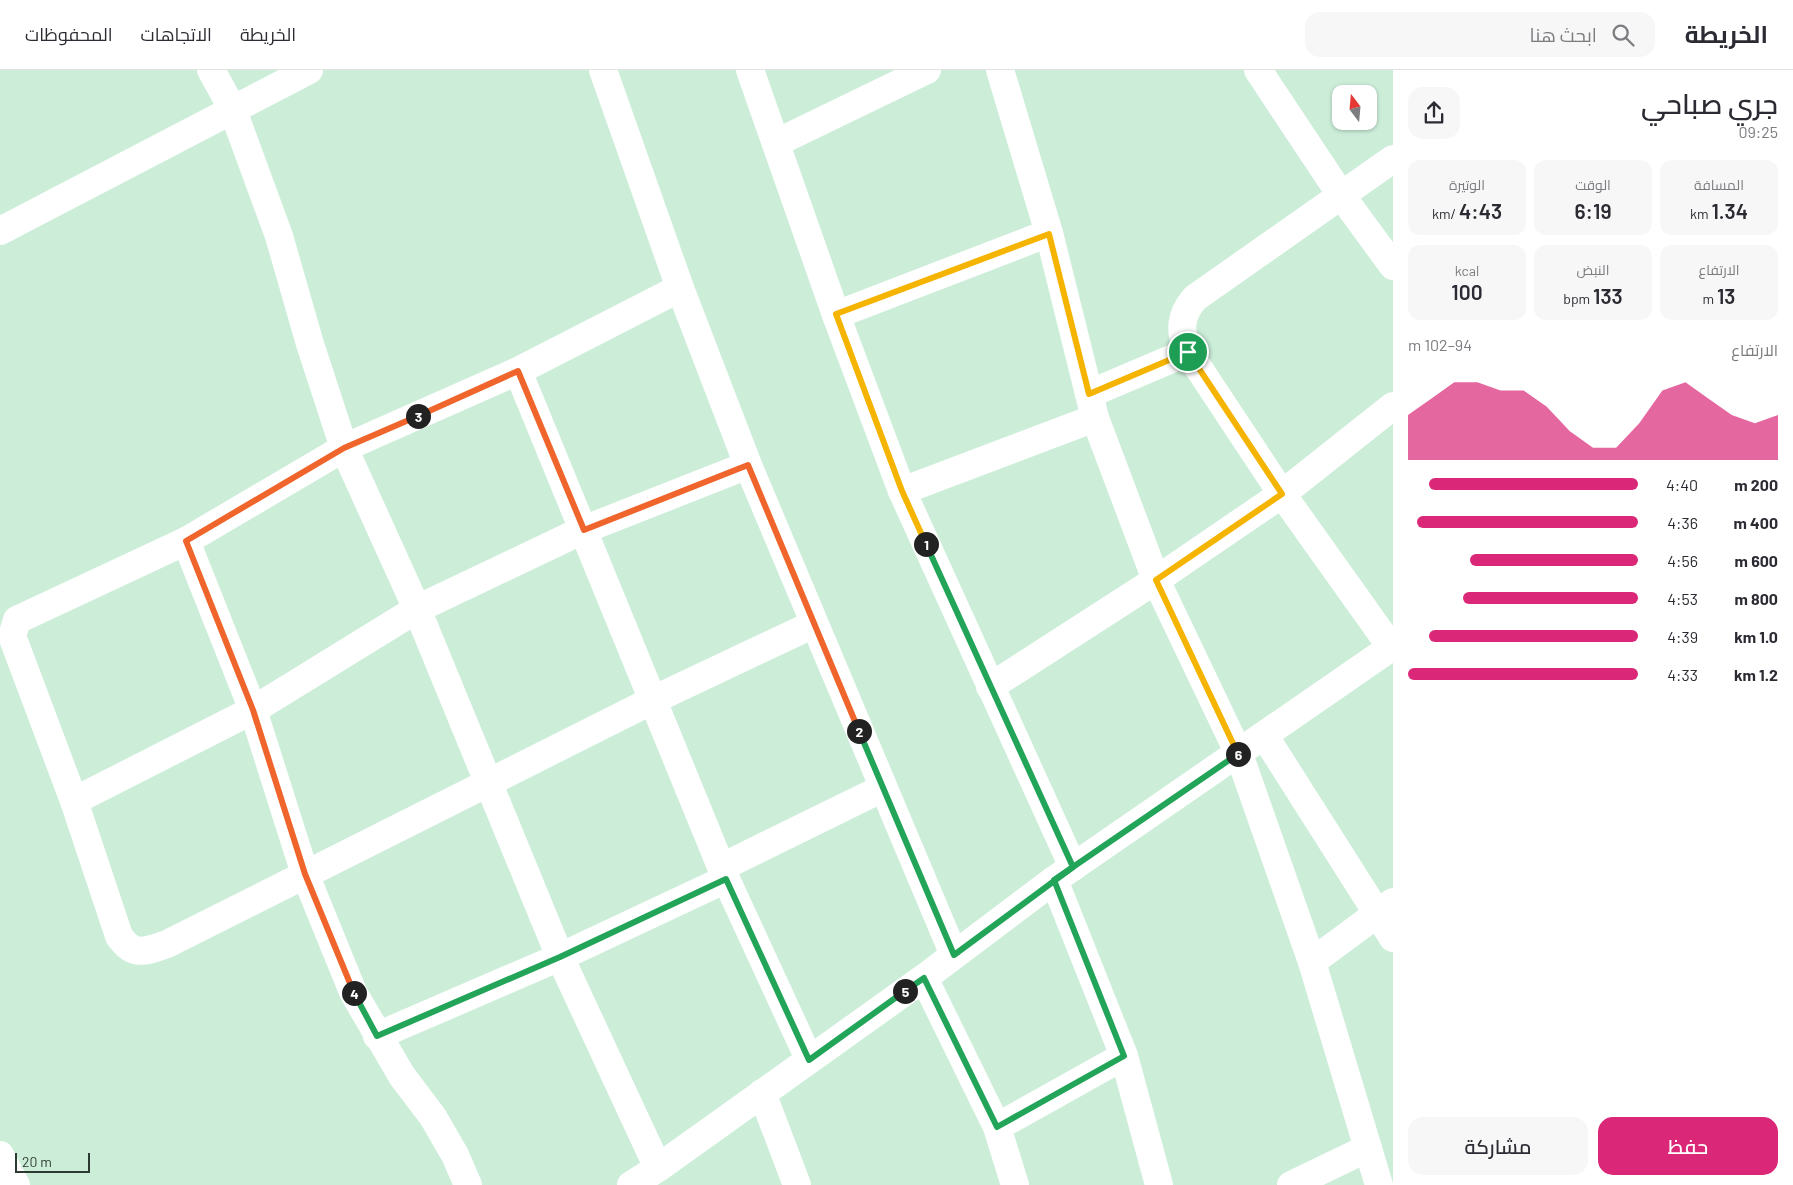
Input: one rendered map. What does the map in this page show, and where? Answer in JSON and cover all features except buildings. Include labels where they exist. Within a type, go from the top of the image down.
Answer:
[{"type":"street","points":[[212,70],[232,108],[279,236],[310,344],[344,448],[417,609],[560,957],[658,1168]]},
{"type":"street","points":[[0,231],[232,108],[309,70]]},
{"type":"street","points":[[603,70],[680,288],[748,465],[954,955]]},
{"type":"street","points":[[750,70],[836,314],[902,491],[990,688],[1064,873],[1124,1056],[1158,1185]]},
{"type":"street","points":[[776,143],[927,70]]},
{"type":"street","points":[[1000,70],[1049,234],[1092,406],[1156,580],[1239,754],[1312,962],[1379,1185]]},
{"type":"street","points":[[1258,70],[1341,194],[1393,266]]},
{"type":"street","points":[[631,1185],[658,1168],[924,978],[1064,873],[1392,647],[1282,494],[1188,352],[1181,337],[1185,310],[1195,298],[1393,158]]},
{"type":"street","points":[[836,314],[1049,234]]},
{"type":"street","points":[[680,288],[518,371],[344,448],[186,541],[28,613],[17,620],[12,629],[12,636],[74,801],[119,936],[125,945],[133,950],[142,952],[168,944],[653,700],[814,624]]},
{"type":"street","points":[[902,491],[1092,406],[1188,352]]},
{"type":"street","points":[[518,371],[724,873],[809,1060]]},
{"type":"street","points":[[990,688],[1156,580],[1282,494],[1393,406]]},
{"type":"street","points":[[74,801],[253,710],[417,609],[584,530],[748,465]]},
{"type":"street","points":[[186,541],[253,710],[305,874],[353,992],[402,1076],[433,1117],[455,1155],[468,1185]]},
{"type":"street","points":[[1264,735],[1385,908],[1393,938]]},
{"type":"street","points":[[377,1036],[560,957],[724,873],[883,788]]},
{"type":"street","points":[[1312,962],[1385,908]]},
{"type":"street","points":[[924,978],[997,1127],[1015,1185]]},
{"type":"street","points":[[997,1127],[1124,1056]]},
{"type":"street","points":[[762,1093],[797,1185]]},
{"type":"street","points":[[1291,1185],[1368,1148]]},
{"type":"street","points":[[0,1156],[16,1185]]},
{"type":"route","points":[[1188,352],[1089,394],[1049,234],[836,314],[902,491],[1073,867],[1054,880],[954,955],[748,465],[584,530],[518,371],[344,448],[186,541],[253,710],[305,874],[353,992],[377,1036],[560,957],[726,879],[809,1060],[924,978],[997,1127],[1124,1056],[1054,880],[1239,754],[1156,580],[1282,494],[1188,352]]}]
